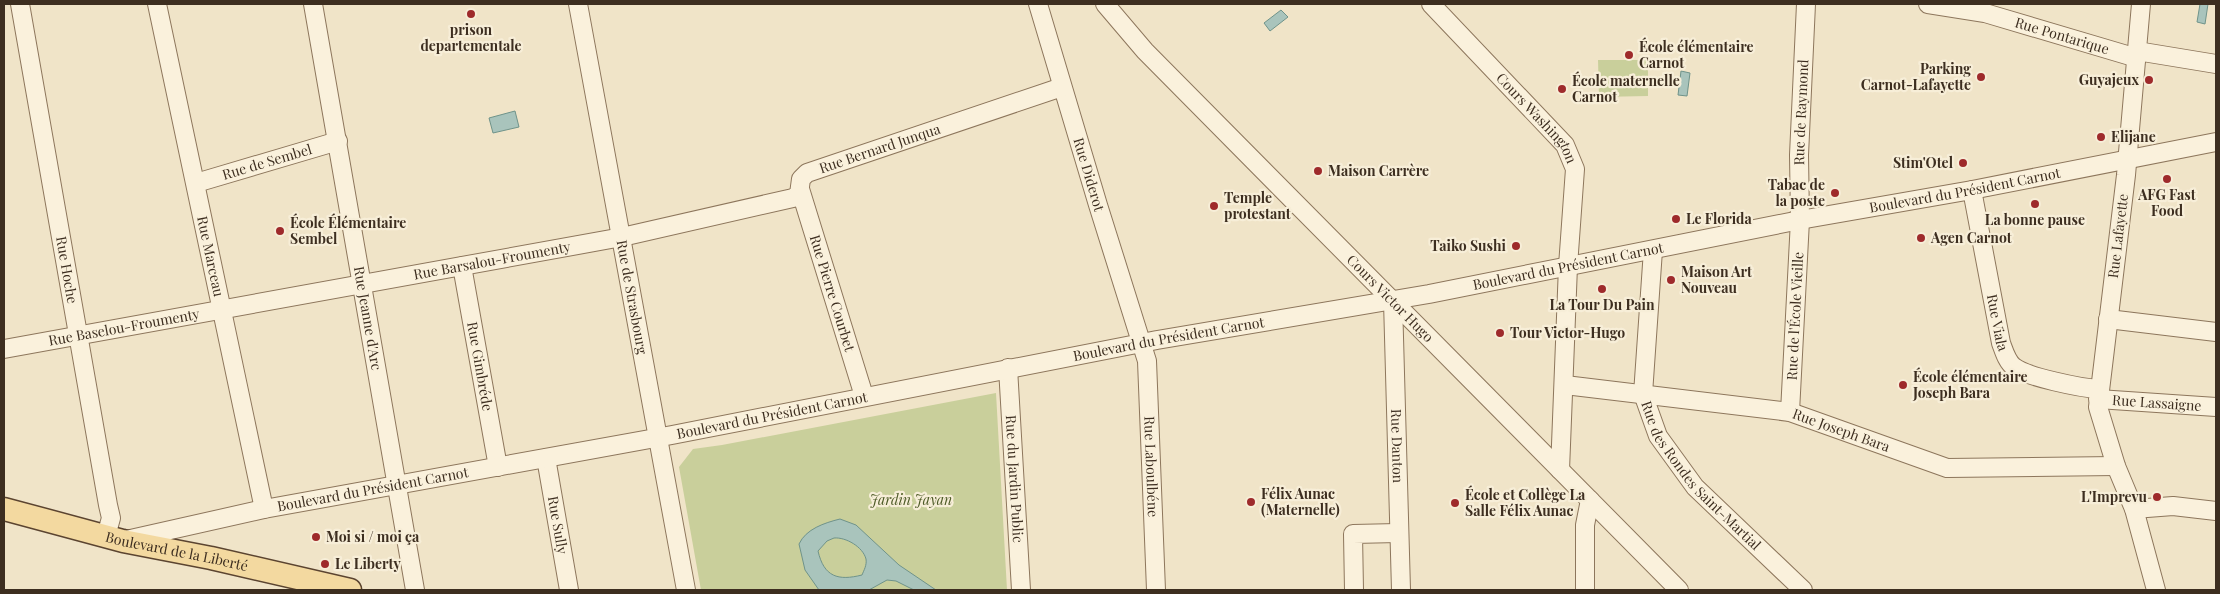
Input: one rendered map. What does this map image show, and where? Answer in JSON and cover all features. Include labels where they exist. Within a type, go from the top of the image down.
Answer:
[{"type":"main road","name":"Boulevard de la Liberté","points":[[4,509],[114,538],[350,590]]},
{"type":"street","name":"Rue Hoche","points":[[20,4],[114,538]]},
{"type":"street","name":"Rue Marceau","points":[[157,4],[264,509]]},
{"type":"street","name":"Rue Jeanne d'Arc","points":[[313,4],[414,590]]},
{"type":"street","name":"Rue de Strasbourg","points":[[578,4],[686,590]]},
{"type":"street","name":"Rue Diderot","points":[[1038,4],[1142,343]]},
{"type":"street","name":"Cours Victor Hugo","points":[[1105,4],[1145,51],[1679,590]]},
{"type":"street","name":"Cours Washington","points":[[1431,4],[1565,145],[1575,169],[1568,266],[1565,385],[1560,470]]},
{"type":"street","name":"Rue de Raymond","points":[[1800,220],[1800,137],[1806,4]]},
{"type":"street","name":"Rue Pontarique","points":[[1928,4],[1985,13],[2137,55],[2216,64]]},
{"type":"street","name":"Rue Lafayette","points":[[2141,4],[2127,158],[2098,394],[2098,414],[2134,510],[2156,590]]},
{"type":"street","name":"Rue Bernard Junqua","points":[[622,237],[793,198],[797,196],[801,180],[807,173],[1062,87]]},
{"type":"street","name":"Rue de Sembel","points":[[196,182],[338,141]]},
{"type":"street","name":"Boulevard du Président Carnot","points":[[114,538],[657,437],[1142,343],[1393,301],[1800,220],[1972,190],[2216,142]]},
{"type":"street","name":"Rue Pierre Courbet","points":[[800,189],[864,396]]},
{"type":"street","name":"Rue Viala","points":[[1972,190],[2001,343],[2009,363],[2017,370],[2098,394]]},
{"type":"street","name":"Rue de l'École Vieille","points":[[1790,412],[1800,220]]},
{"type":"street","name":"Rue Barsalou-Froumenty","points":[[362,284],[622,237]]},
{"type":"street","name":"Rue des Rondes Saint-Martial","points":[[1653,250],[1643,394],[1658,436],[1695,487],[1803,590]]},
{"type":"street","name":"Rue Gimbréde","points":[[462,266],[498,467]]},
{"type":"street","name":"Rue Baselou-Froumenty","points":[[4,349],[362,284]]},
{"type":"street","name":"Rue Danton","points":[[1393,301],[1401,590]]},
{"type":"street","points":[[2108,319],[2216,332]]},
{"type":"street","name":"Rue Laboulbéne","points":[[1142,343],[1147,360],[1156,590]]},
{"type":"street","name":"Rue du Jardin Public","points":[[1008,368],[1021,590]]},
{"type":"street","name":"Rue Joseph Bara","points":[[1565,385],[1790,412],[1947,468],[2116,466]]},
{"type":"street","name":"Rue Lassaigne","points":[[2098,394],[2216,407]]},
{"type":"street","name":"Rue Sully","points":[[546,458],[570,590]]},
{"type":"street","points":[[1585,590],[1585,526],[1590,500]]},
{"type":"street","points":[[2134,510],[2173,506],[2216,511]]},
{"type":"street","points":[[1354,590],[1354,534],[1398,533]]},
{"type":"green space","points":[[1598,60],[1648,60],[1648,96],[1599,97]]},
{"type":"green space","name":"Jardin Jayan","points":[[996,393],[1007,590],[701,590],[679,467],[693,449]]},
{"type":"water","points":[[2200,4],[2208,4],[2205,24],[2197,22]]},
{"type":"water","points":[[1281,10],[1288,17],[1270,31],[1264,23]]},
{"type":"water","points":[[1681,71],[1690,73],[1687,96],[1678,95]]},
{"type":"water","points":[[515,111],[519,127],[493,133],[489,118]]},
{"type":"water","points":[[840,519],[856,525],[899,565],[936,590],[914,590],[896,581],[887,580],[869,590],[819,590],[805,570],[799,544],[806,534],[822,525]],"holes":[[[839,538],[858,547],[864,555],[866,563],[862,575],[839,577],[828,572],[824,567],[818,551],[827,541]]]},
{"type":"place","name":"prison departementale","points":[[471,14]]},
{"type":"place","name":"École élémentaire Carnot","points":[[1629,55]]},
{"type":"place","name":"Parking Carnot-Lafayette","points":[[1981,77]]},
{"type":"place","name":"Guyajeux","points":[[2149,80]]},
{"type":"place","name":"École maternelle Carnot","points":[[1562,89]]},
{"type":"place","name":"Elijane","points":[[2101,137]]},
{"type":"place","name":"Stim'Otel","points":[[1963,163]]},
{"type":"place","name":"Maison Carrère","points":[[1318,171]]},
{"type":"place","name":"AFG Fast Food","points":[[2167,179]]},
{"type":"place","name":"Tabac de la poste","points":[[1835,193]]},
{"type":"place","name":"La bonne pause","points":[[2035,204]]},
{"type":"place","name":"Temple protestant","points":[[1214,206]]},
{"type":"place","name":"Le Florida","points":[[1676,219]]},
{"type":"place","name":"École Élémentaire Sembel","points":[[280,231]]},
{"type":"place","name":"Agen Carnot","points":[[1921,238]]},
{"type":"place","name":"Taiko Sushi","points":[[1516,246]]},
{"type":"place","name":"Maison Art Nouveau","points":[[1671,280]]},
{"type":"place","name":"La Tour Du Pain","points":[[1602,289]]},
{"type":"place","name":"Tour Victor-Hugo","points":[[1500,333]]},
{"type":"place","name":"École élémentaire Joseph Bara","points":[[1903,385]]},
{"type":"place","name":"L'Imprevu","points":[[2157,497]]},
{"type":"place","name":"Félix Aunac (Maternelle)","points":[[1251,502]]},
{"type":"place","name":"École et Collège La Salle Félix Aunac","points":[[1455,503]]},
{"type":"place","name":"Moi si / moi ça","points":[[316,537]]},
{"type":"place","name":"Le Liberty","points":[[325,564]]}]
